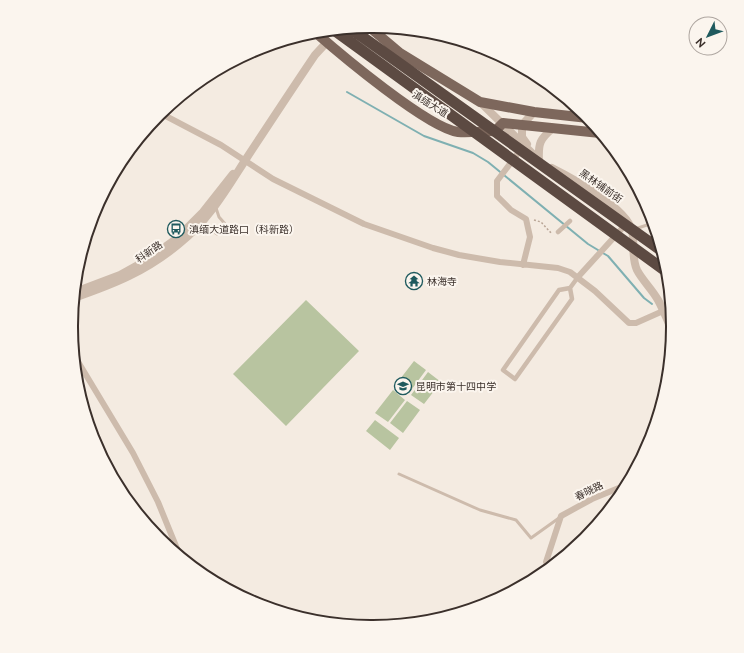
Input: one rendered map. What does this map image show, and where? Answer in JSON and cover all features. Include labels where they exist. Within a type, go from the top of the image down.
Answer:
[{"type":"highway","points":[[358,34],[653,245]]},
{"type":"highway","points":[[341,35],[659,266]]},
{"type":"main road","points":[[379,33],[413,62],[480,102],[534,112],[578,117]]},
{"type":"main road","name":"滇缅大道","points":[[322,38],[398,98],[441,126],[457,132],[495,131]]},
{"type":"main road","points":[[495,131],[503,123],[592,132]]},
{"type":"street","name":"科新路","points":[[80,296],[123,281],[151,265],[180,244],[230,186],[245,160],[316,55],[327,42]]},
{"type":"street","points":[[480,102],[503,123],[539,161]]},
{"type":"street","points":[[534,112],[522,125],[522,137],[539,161]]},
{"type":"street","points":[[167,117],[245,160],[273,179],[364,224],[458,255],[523,265],[558,268],[570,272],[578,277],[629,324],[636,323],[663,311]]},
{"type":"street","points":[[539,161],[538,147],[543,137],[553,128]]},
{"type":"street","points":[[495,131],[539,161]]},
{"type":"street","points":[[522,148],[497,181],[497,196],[511,210],[526,219],[530,237],[523,265]]},
{"type":"street","name":"科新路","points":[[81,290],[120,275],[148,260],[176,239],[203,212],[245,160]]},
{"type":"street","name":"黑林铺前街","points":[[539,161],[571,177],[620,212],[628,221],[632,230],[633,255],[637,269],[658,300],[665,316]]},
{"type":"street","points":[[558,232],[570,221]]},
{"type":"street","points":[[570,288],[572,299],[516,379],[503,370],[559,290],[570,288],[628,221]]},
{"type":"street","points":[[81,367],[132,453],[158,502],[175,545]]},
{"type":"street","name":"春晓路","points":[[561,516],[592,499],[617,489]]},
{"type":"street","points":[[546,563],[561,516]]},
{"type":"lane","points":[[216,204],[216,213],[226,225]]},
{"type":"lane","points":[[632,230],[647,225]]},
{"type":"lane","points":[[195,228],[205,226],[217,234]]},
{"type":"lane","points":[[399,474],[480,510],[516,520],[531,538],[561,516]]},
{"type":"path","points":[[526,219],[541,222],[553,236],[558,232]]},
{"type":"green space","points":[[306,300],[359,351],[286,426],[233,374]]},
{"type":"green space","points":[[414,361],[426,370],[409,393],[397,383]]},
{"type":"green space","points":[[428,372],[441,382],[424,404],[411,395]]},
{"type":"green space","points":[[393,390],[405,400],[388,422],[375,413]]},
{"type":"green space","points":[[407,401],[420,410],[403,433],[390,423]]},
{"type":"green space","points":[[375,420],[399,438],[390,450],[366,431]]},
{"type":"waterway","points":[[347,92],[424,136],[473,153],[488,162],[588,244],[608,256],[644,298],[652,304]]},
{"type":"place","name":"滇缅大道路口（科新路）","points":[[176,229]]},
{"type":"place","name":"林海寺","points":[[414,281]]},
{"type":"place","name":"昆明市第十四中学","points":[[403,386]]}]
